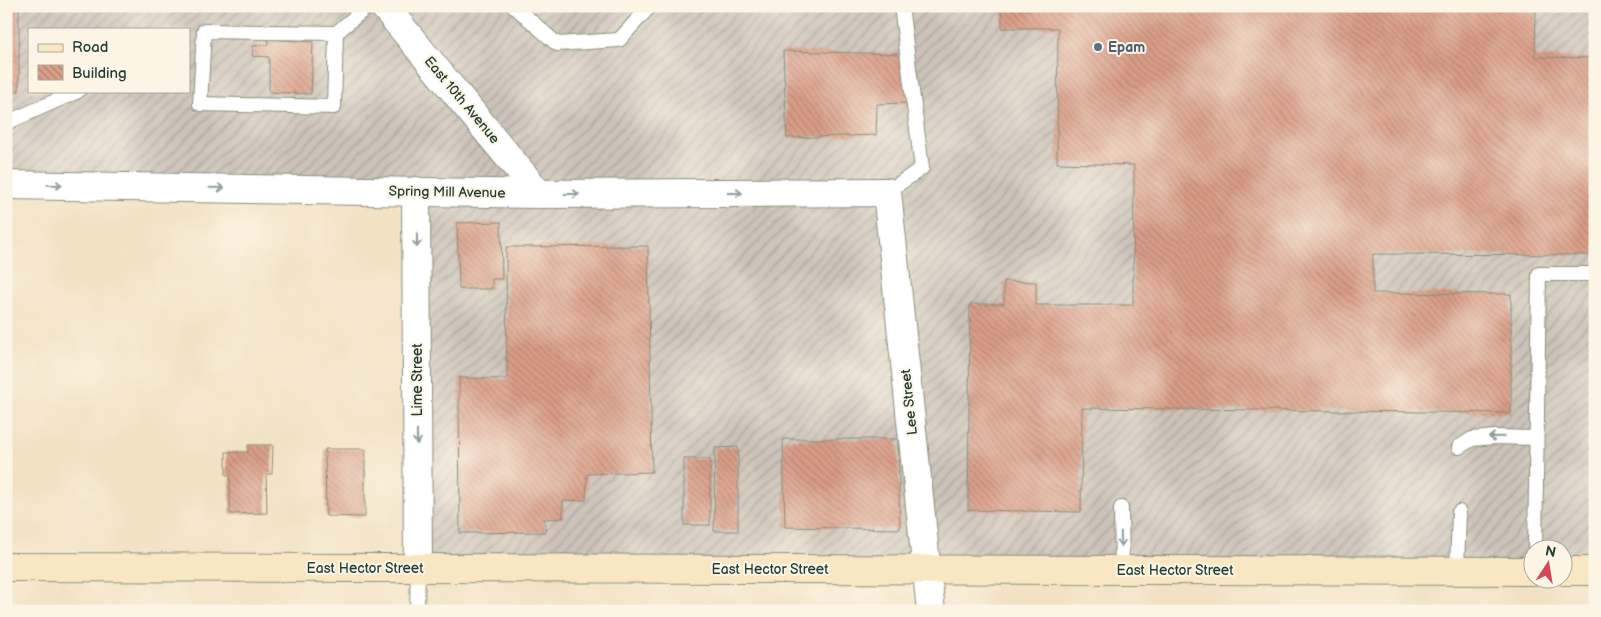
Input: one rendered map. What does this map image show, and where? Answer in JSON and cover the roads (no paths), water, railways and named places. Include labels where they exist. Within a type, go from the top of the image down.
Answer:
[{"type":"main road","name":"East Hector Street","points":[[6,567],[1524,571]]},
{"type":"main road","points":[[1574,571],[1595,571]]},
{"type":"street","name":"East 10th Avenue","points":[[384,6],[539,194]]},
{"type":"street","name":"Spring Mill Avenue","points":[[6,185],[539,194],[887,192]]},
{"type":"street","name":"Lime Street","points":[[416,191],[418,568]]},
{"type":"street","name":"Lee Street","points":[[887,192],[931,611]]},
{"type":"lane","points":[[336,32],[334,107],[200,104],[204,30],[336,32],[368,6]]},
{"type":"lane","points":[[514,6],[557,44],[620,40],[650,6]]},
{"type":"lane","points":[[887,192],[922,168],[900,6]]},
{"type":"lane","points":[[6,123],[76,92]]},
{"type":"lane","points":[[1535,540],[1539,274],[1595,274]]},
{"type":"lane","points":[[1458,447],[1472,439],[1495,437],[1536,438]]},
{"type":"lane","points":[[1121,508],[1122,570]]},
{"type":"lane","points":[[1457,570],[1459,512]]},
{"type":"lane","points":[[417,611],[418,568]]},
{"type":"place","name":"Epam","points":[[1098,47]]}]
